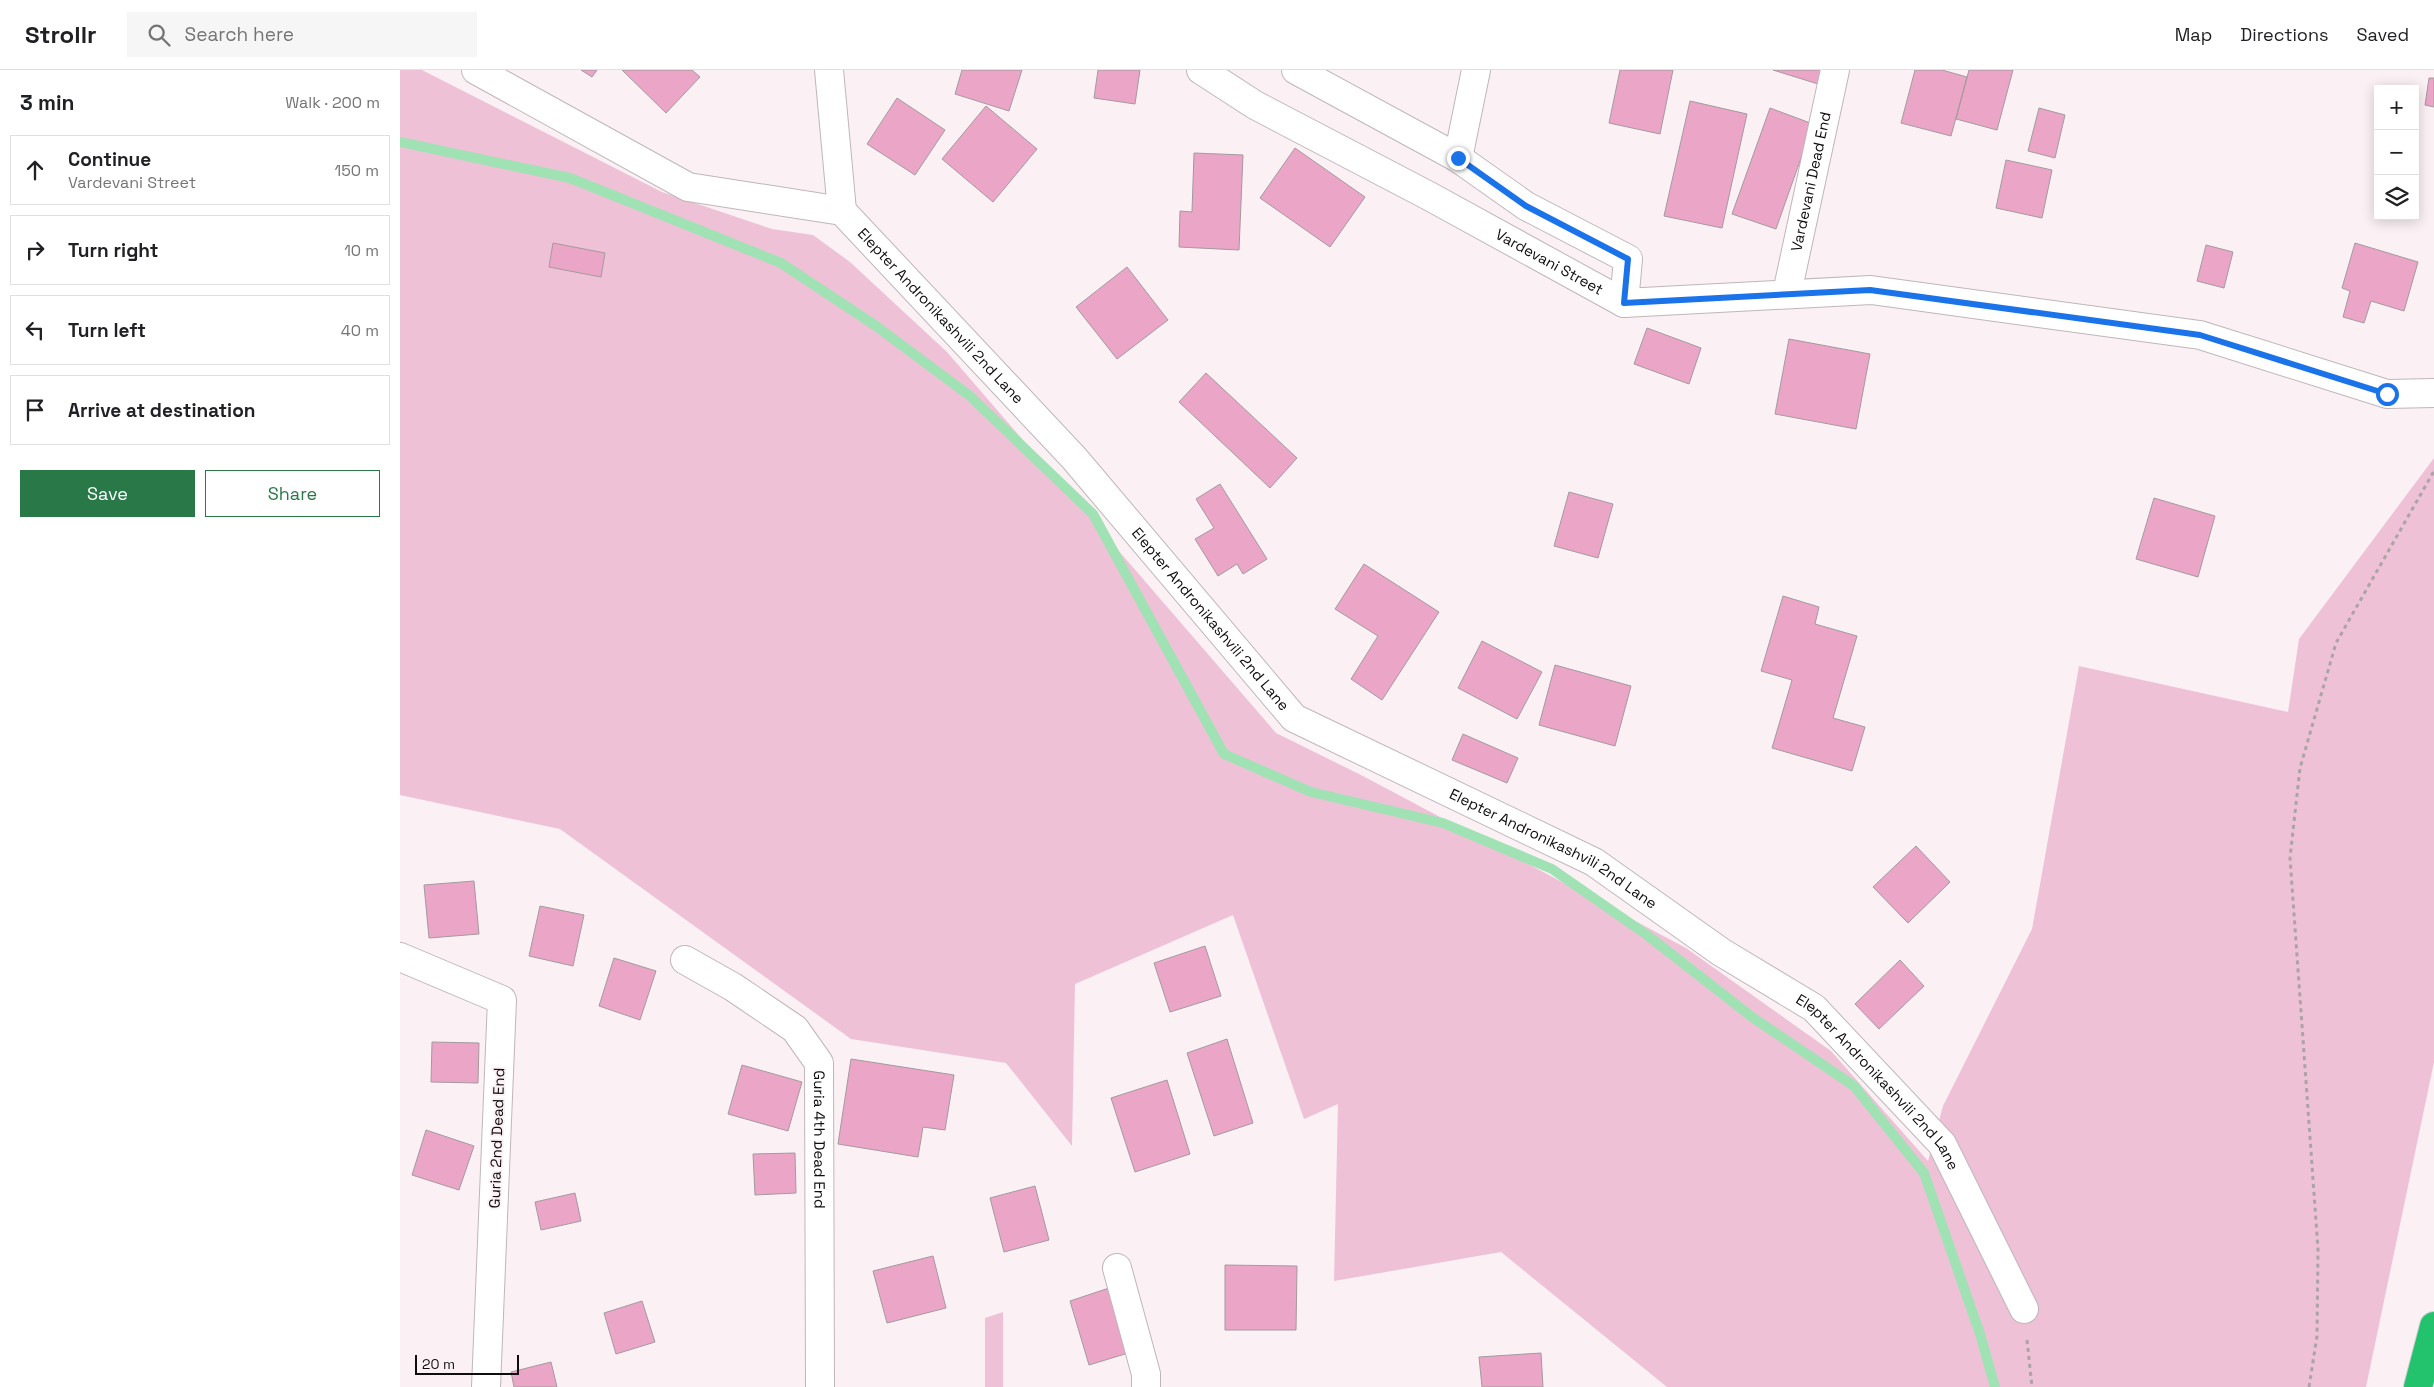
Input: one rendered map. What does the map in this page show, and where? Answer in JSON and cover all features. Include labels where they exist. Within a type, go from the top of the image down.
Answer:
[{"type":"highway","points":[[2418,1387],[2434,1326]]},
{"type":"street","points":[[476,70],[688,187],[842,211],[829,70]]},
{"type":"street","points":[[1296,70],[1458,158],[1526,206],[1628,259],[1624,303],[1870,290],[2200,335],[2387,394],[2434,392]]},
{"type":"street","points":[[1458,158],[1476,70]]},
{"type":"street","name":"Vardevani Dead End","points":[[1787,293],[1835,70]]},
{"type":"street","name":"Vardevani Street","points":[[1216,74],[1255,105],[1429,196],[1624,303]]},
{"type":"street","name":"Elepter Andronikashvili 2nd Lane","points":[[842,211],[1074,458],[1294,718],[1594,862],[1721,952],[1814,1008],[1942,1144],[2024,1309]]},
{"type":"street","name":"Guria 2nd Dead End","points":[[400,957],[502,1000],[486,1387]]},
{"type":"street","name":"Guria 4th Dead End","points":[[685,960],[733,986],[794,1029],[820,1062],[820,1387]]},
{"type":"street","points":[[1116,1268],[1146,1374],[1146,1387]]},
{"type":"path","points":[[2309,1387],[2317,1336],[2318,1249],[2290,858],[2300,768],[2336,643],[2434,471]]},
{"type":"path","points":[[2024,1309],[2032,1387]]},
{"type":"shaded area","points":[[400,70],[422,70],[662,192],[772,229],[813,235],[850,262],[947,352],[1276,733],[1363,776],[1686,948],[1831,1051],[1928,1161],[1943,1106],[2032,929],[2079,666],[2288,712],[2299,639],[2434,458],[2434,1062],[2366,1387],[1667,1387],[1501,1252],[1334,1281],[1338,1104],[1304,1119],[1233,915],[1075,984],[1072,1146],[1006,1063],[851,1039],[560,829],[400,795]]},
{"type":"shaded area","points":[[1003,1312],[1003,1387],[985,1387],[985,1318]]},
{"type":"building","points":[[581,70],[597,70],[592,77]]},
{"type":"building","points":[[622,70],[692,70],[700,77],[666,113]]},
{"type":"building","points":[[962,70],[1022,70],[1009,111],[955,94]]},
{"type":"building","points":[[1098,70],[1140,70],[1135,104],[1094,98]]},
{"type":"building","points":[[1620,70],[1673,70],[1660,134],[1609,123]]},
{"type":"building","points":[[1773,70],[1822,70],[1818,84]]},
{"type":"building","points":[[1915,70],[1942,70],[1967,77],[1951,136],[1901,123]]},
{"type":"building","points":[[1969,70],[2013,70],[1997,130],[1956,119]]},
{"type":"building","points":[[2429,78],[2434,78],[2434,107],[2425,105]]},
{"type":"building","points":[[897,98],[945,130],[915,175],[867,144]]},
{"type":"building","points":[[1690,101],[1747,114],[1722,228],[1664,216]]},
{"type":"building","points":[[986,106],[1037,149],[993,202],[942,159]]},
{"type":"building","points":[[1770,108],[1813,124],[1776,229],[1732,214]]},
{"type":"building","points":[[2039,108],[2065,115],[2055,158],[2028,151]]},
{"type":"building","points":[[1295,148],[1365,197],[1330,247],[1260,198]]},
{"type":"building","points":[[1194,153],[1243,155],[1239,250],[1179,247],[1180,211],[1192,212]]},
{"type":"building","points":[[2006,160],[2052,170],[2042,218],[1996,208]]},
{"type":"building","points":[[553,243],[605,253],[601,277],[549,267]]},
{"type":"building","points":[[2355,243],[2418,262],[2404,311],[2371,301],[2364,323],[2343,317],[2350,291],[2342,288]]},
{"type":"building","points":[[2206,245],[2233,252],[2224,288],[2197,281]]},
{"type":"building","points":[[1127,267],[1168,320],[1117,359],[1076,307]]},
{"type":"building","points":[[1647,328],[1701,348],[1689,384],[1634,364]]},
{"type":"building","points":[[1789,339],[1870,354],[1856,429],[1775,414]]},
{"type":"building","points":[[1206,373],[1297,458],[1270,488],[1179,402]]},
{"type":"building","points":[[1220,484],[1267,559],[1243,574],[1237,564],[1218,576],[1195,539],[1214,528],[1196,499]]},
{"type":"building","points":[[1569,492],[1613,504],[1598,558],[1554,546]]},
{"type":"building","points":[[2154,498],[2215,516],[2198,577],[2136,559]]},
{"type":"building","points":[[1364,564],[1439,612],[1382,700],[1351,679],[1378,636],[1335,609]]},
{"type":"building","points":[[1783,596],[1819,607],[1815,624],[1857,636],[1833,718],[1865,727],[1852,771],[1772,748],[1792,680],[1761,671]]},
{"type":"building","points":[[1482,641],[1542,672],[1517,719],[1458,688]]},
{"type":"building","points":[[1555,665],[1631,686],[1615,746],[1539,725]]},
{"type":"building","points":[[1463,734],[1518,758],[1507,783],[1452,760]]},
{"type":"building","points":[[1916,846],[1950,882],[1908,923],[1873,887]]},
{"type":"building","points":[[474,881],[479,934],[429,938],[424,885]]},
{"type":"building","points":[[540,906],[584,915],[573,966],[529,956]]},
{"type":"building","points":[[1205,946],[1221,996],[1170,1012],[1154,963]]},
{"type":"building","points":[[614,958],[656,971],[640,1020],[599,1006]]},
{"type":"building","points":[[1900,960],[1924,986],[1879,1029],[1855,1004]]},
{"type":"building","points":[[1227,1039],[1253,1123],[1214,1136],[1187,1053]]},
{"type":"building","points":[[432,1042],[479,1043],[478,1083],[431,1082]]},
{"type":"building","points":[[851,1059],[954,1075],[945,1130],[923,1127],[918,1157],[838,1144]]},
{"type":"building","points":[[742,1065],[802,1082],[788,1131],[728,1114]]},
{"type":"building","points":[[1167,1080],[1190,1154],[1135,1172],[1111,1098]]},
{"type":"building","points":[[426,1130],[474,1146],[459,1190],[412,1175]]},
{"type":"building","points":[[795,1153],[796,1193],[755,1195],[753,1154]]},
{"type":"building","points":[[1035,1186],[1049,1240],[1004,1252],[990,1198]]},
{"type":"building","points":[[575,1193],[581,1221],[541,1230],[535,1202]]},
{"type":"building","points":[[933,1256],[946,1308],[887,1323],[873,1271]]},
{"type":"building","points":[[1225,1265],[1297,1266],[1296,1330],[1225,1330]]},
{"type":"building","points":[[1118,1285],[1138,1350],[1089,1365],[1070,1301]]},
{"type":"building","points":[[642,1301],[655,1342],[616,1354],[604,1313]]},
{"type":"building","points":[[1541,1353],[1543,1387],[1482,1387],[1479,1357]]},
{"type":"building","points":[[551,1362],[557,1387],[514,1387],[511,1372]]},
{"type":"waterway","points":[[400,142],[570,178],[781,263],[876,326],[970,396],[1093,514],[1224,754],[1311,792],[1443,823],[1552,869],[1647,935],[1752,1017],[1854,1086],[1924,1173],[1980,1334],[1995,1387]]},
{"type":"route","points":[[1458,158],[1526,206],[1628,259],[1624,303],[1870,290],[2200,335],[2387,394]]}]
